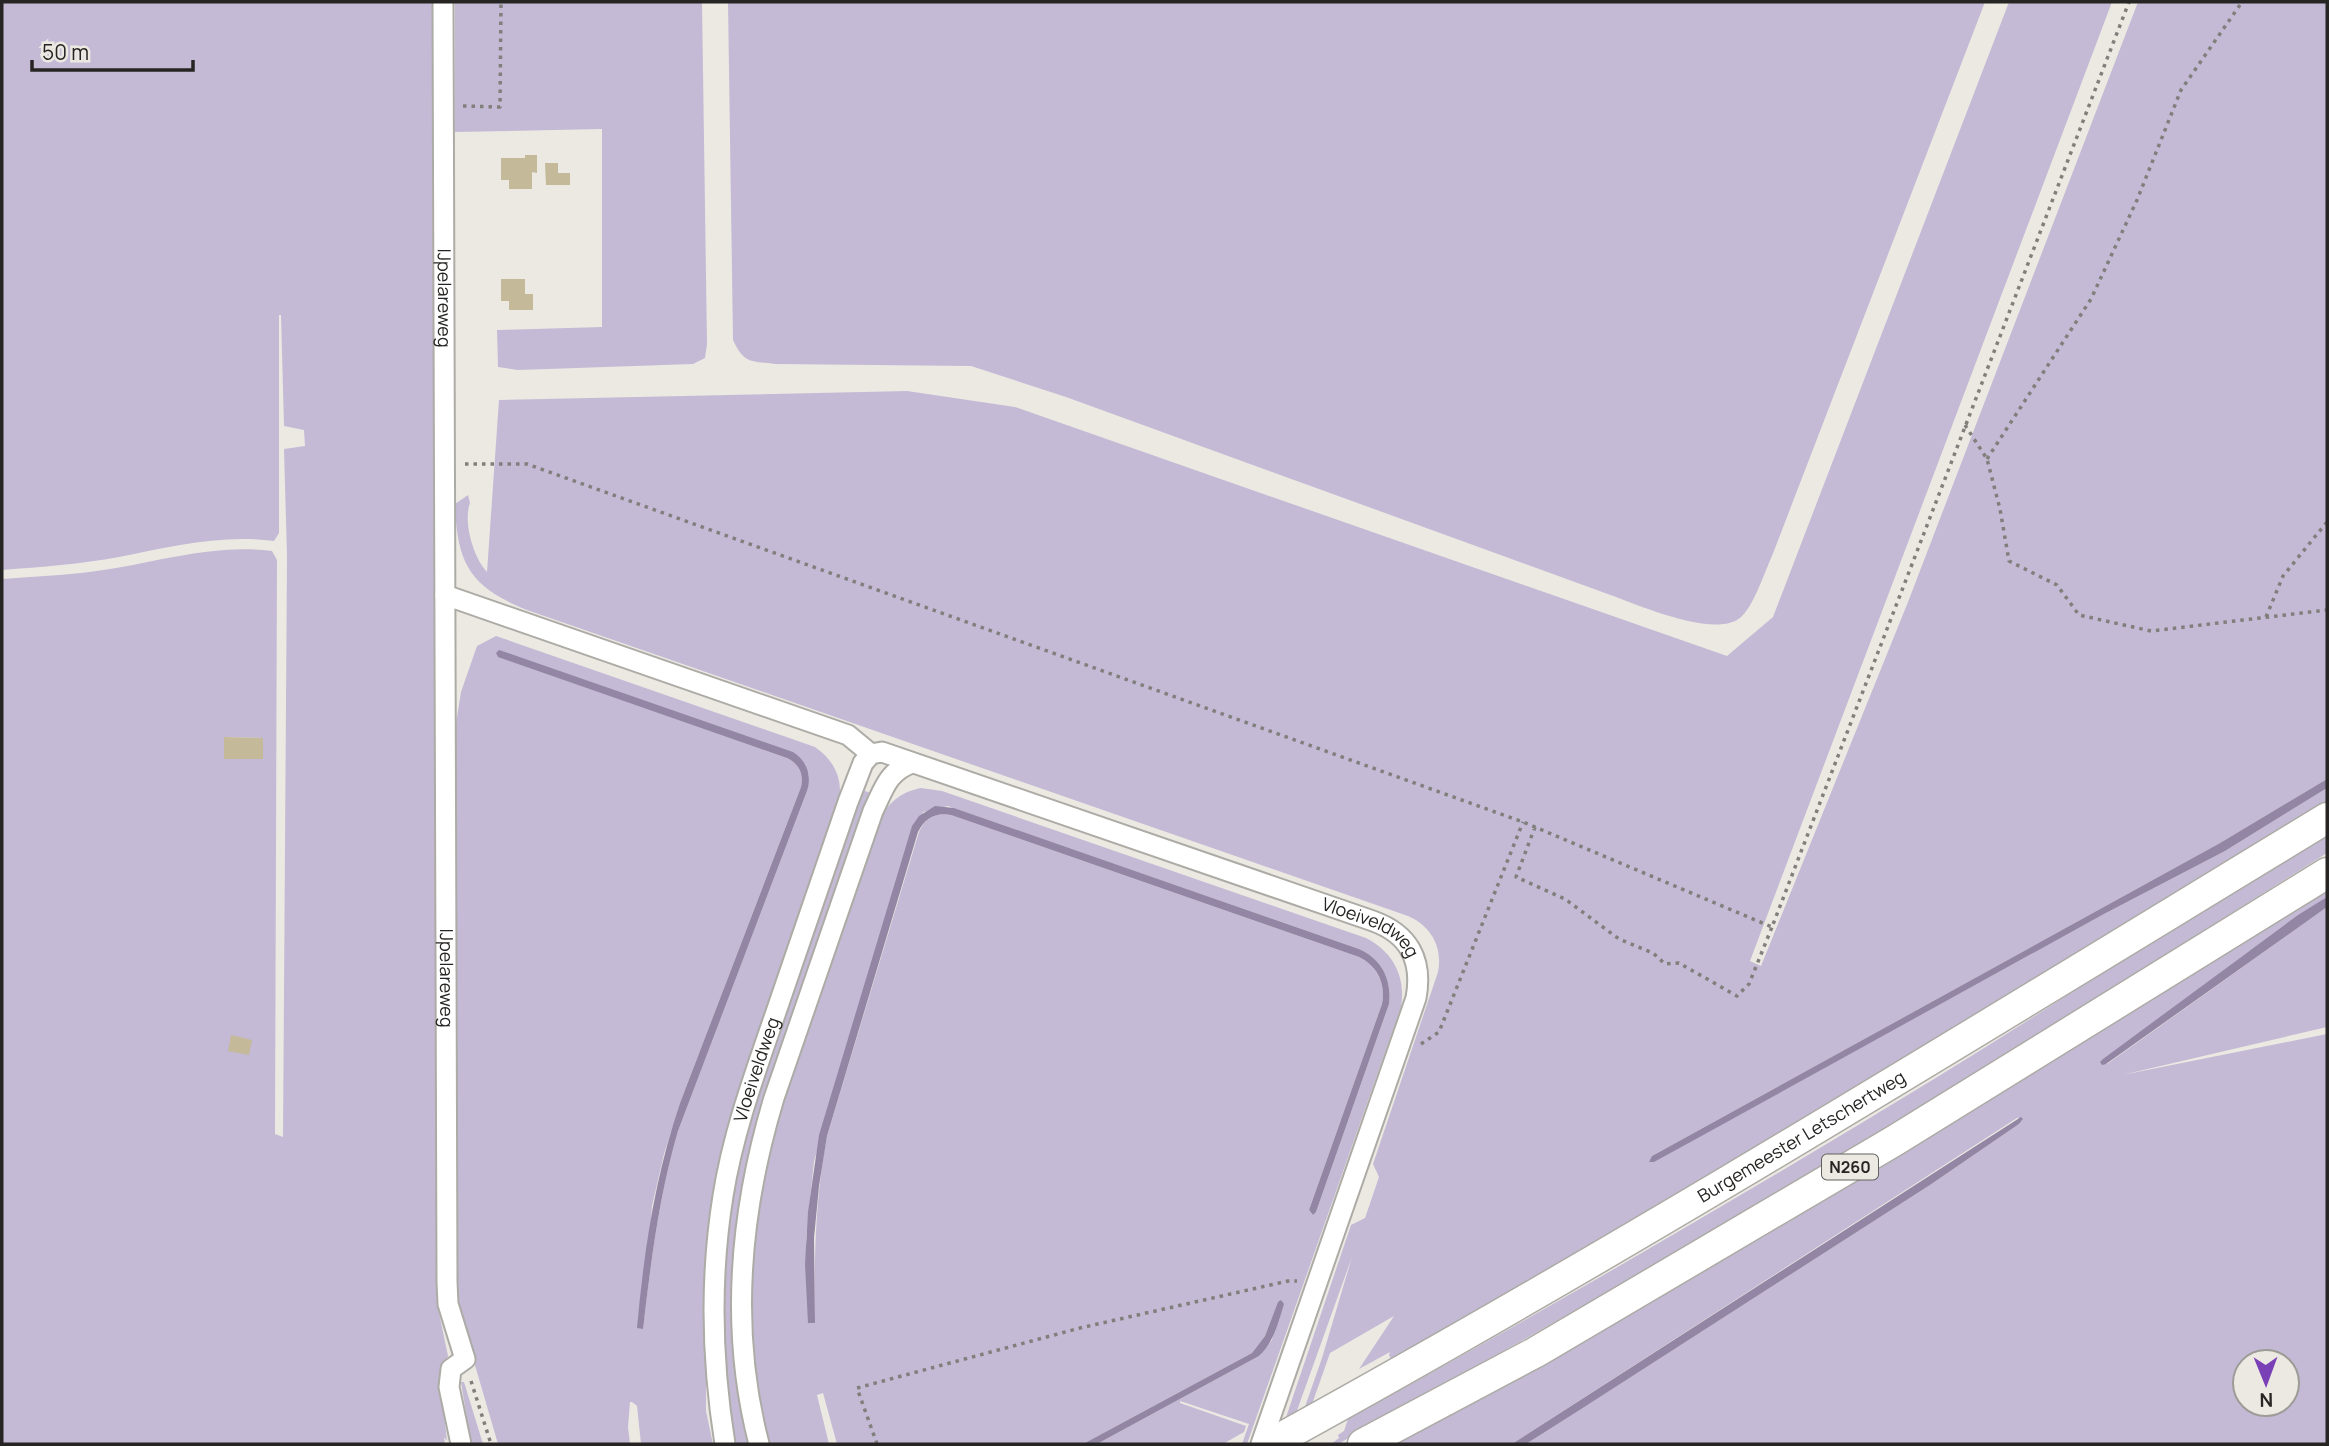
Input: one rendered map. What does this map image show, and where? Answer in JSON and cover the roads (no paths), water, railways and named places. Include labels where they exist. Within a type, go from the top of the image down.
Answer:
[{"type":"main road","name":"Burgemeester Letschertweg","points":[[1270,1444],[1515,1307],[1852,1107],[2327,818]]},
{"type":"main road","name":"N260","points":[[1363,1444],[1536,1352],[1894,1141],[2327,873]]},
{"type":"street","name":"IJpelareweg","points":[[443,2],[447,1282],[450,1314],[465,1359],[452,1369],[449,1387],[461,1444]]},
{"type":"street","points":[[444,595],[849,735],[871,754]]},
{"type":"street","name":"Vloeiveldweg","points":[[725,1444],[718,1392],[714,1311],[718,1232],[737,1132],[848,802],[863,763],[871,754],[882,752],[1386,926],[1405,939],[1420,979],[1416,998],[1261,1444]]},
{"type":"street","name":"Vloeiveldweg","points":[[759,1444],[750,1410],[740,1319],[748,1204],[760,1144],[873,811],[897,768],[912,763]]}]
